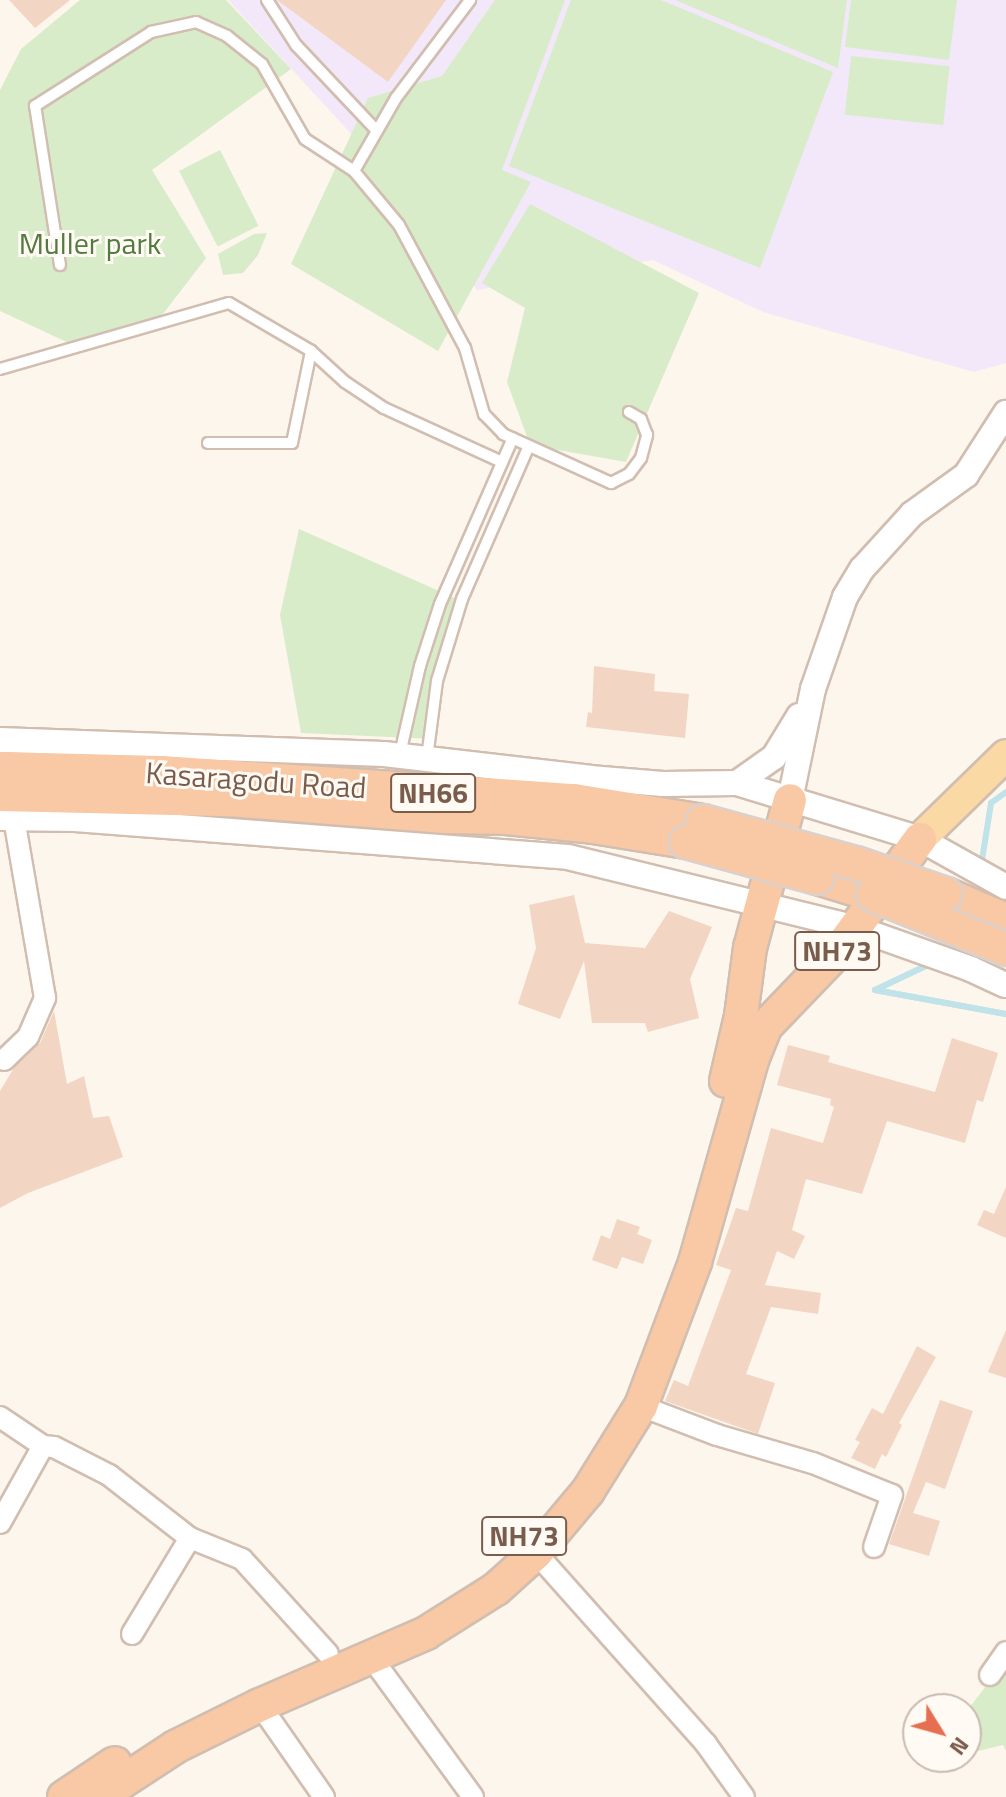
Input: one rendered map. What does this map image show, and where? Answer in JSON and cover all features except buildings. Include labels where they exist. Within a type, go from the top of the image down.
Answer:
[{"type":"highway","name":"Kasaragodu Road","points":[[0,768],[161,772],[574,800],[695,831]]},
{"type":"highway","name":"Kasaragodu Road","points":[[5,810],[229,800],[506,818],[593,827],[695,831]]},
{"type":"highway","name":"NH73","points":[[64,1797],[166,1730],[416,1616],[484,1574],[522,1540],[572,1479],[623,1397],[659,1307],[733,1054],[750,948],[790,800]]},
{"type":"highway","name":"NH66","points":[[695,831],[856,863],[1006,920]]},
{"type":"highway","name":"NH66","points":[[695,831],[873,895],[1006,949]]},
{"type":"highway","name":"NH73","points":[[99,1797],[175,1747],[260,1705],[426,1633],[496,1589],[536,1553],[588,1491],[641,1406],[695,1262],[752,1060],[766,1026],[856,928],[920,839]]},
{"type":"main road","points":[[920,839],[1006,755]]},
{"type":"street","points":[[790,800],[813,689],[845,597],[862,569],[912,514],[966,475],[1006,413]]},
{"type":"street","points":[[737,783],[774,757],[813,689]]},
{"type":"street","points":[[0,740],[400,756],[648,783],[737,783],[920,839],[1006,887]]},
{"type":"street","points":[[4,1060],[28,1037],[45,998],[5,810],[75,819],[568,857],[856,928],[971,969],[1006,985]]},
{"type":"street","points":[[641,1406],[717,1435],[813,1463],[892,1495],[874,1547]]},
{"type":"street","points":[[0,1417],[43,1446],[54,1447],[109,1475],[190,1538],[242,1559],[328,1654]]},
{"type":"street","points":[[0,1523],[43,1446]]},
{"type":"street","points":[[132,1634],[190,1538]]},
{"type":"street","points":[[536,1553],[706,1744],[744,1797]]},
{"type":"street","points":[[990,1675],[1006,1652]]},
{"type":"street","points":[[371,1657],[473,1797]]},
{"type":"street","points":[[260,1705],[324,1797]]},
{"type":"lane","points":[[267,0],[296,45],[377,131]]},
{"type":"lane","points":[[354,171],[396,98],[470,0]]},
{"type":"lane","points":[[60,265],[35,106],[151,32],[196,22],[227,36],[262,64],[305,139],[354,171],[399,225],[457,334],[484,414],[513,438],[611,483],[629,474],[641,458],[647,435],[641,419],[629,412]]},
{"type":"lane","points":[[0,369],[229,303],[311,351],[345,382],[384,408],[502,462]]},
{"type":"lane","points":[[208,443],[292,443],[311,351]]},
{"type":"lane","points":[[400,756],[420,666],[440,604],[513,438]]},
{"type":"lane","points":[[426,761],[437,681],[462,599],[529,446]]},
{"type":"shaded area","points":[[228,0],[1006,0],[1006,363],[974,372],[763,312],[653,260],[477,290],[366,150]]},
{"type":"green space","name":"Muller park","points":[[80,0],[226,0],[291,69],[152,170],[206,258],[156,323],[71,344],[0,311],[0,90],[21,49]]},
{"type":"green space","points":[[495,0],[565,0],[502,170],[531,182],[438,351],[291,264],[368,98],[442,76]]},
{"type":"green space","points":[[571,0],[661,0],[833,72],[760,268],[509,166]]},
{"type":"green space","points":[[675,0],[847,0],[838,68]]},
{"type":"green space","points":[[851,0],[957,0],[949,60],[845,47]]},
{"type":"green space","points":[[851,56],[949,66],[943,125],[845,115]]},
{"type":"green space","points":[[220,150],[259,226],[218,247],[179,171]]},
{"type":"green space","points":[[530,204],[699,293],[626,462],[530,445],[507,382],[525,308],[482,283]]},
{"type":"green space","points":[[267,233],[258,255],[243,273],[223,275],[218,254],[254,234]]},
{"type":"green space","points":[[299,529],[455,598],[434,739],[301,733],[280,615]]},
{"type":"green space","points":[[1006,1660],[1006,1751],[1003,1745],[982,1750],[981,1693]]},
{"type":"waterway","points":[[982,860],[991,803],[1006,792]]},
{"type":"waterway","points":[[934,962],[875,990],[1006,1014]]},
{"type":"waterway","points":[[932,963],[875,990],[1006,1014]]}]
